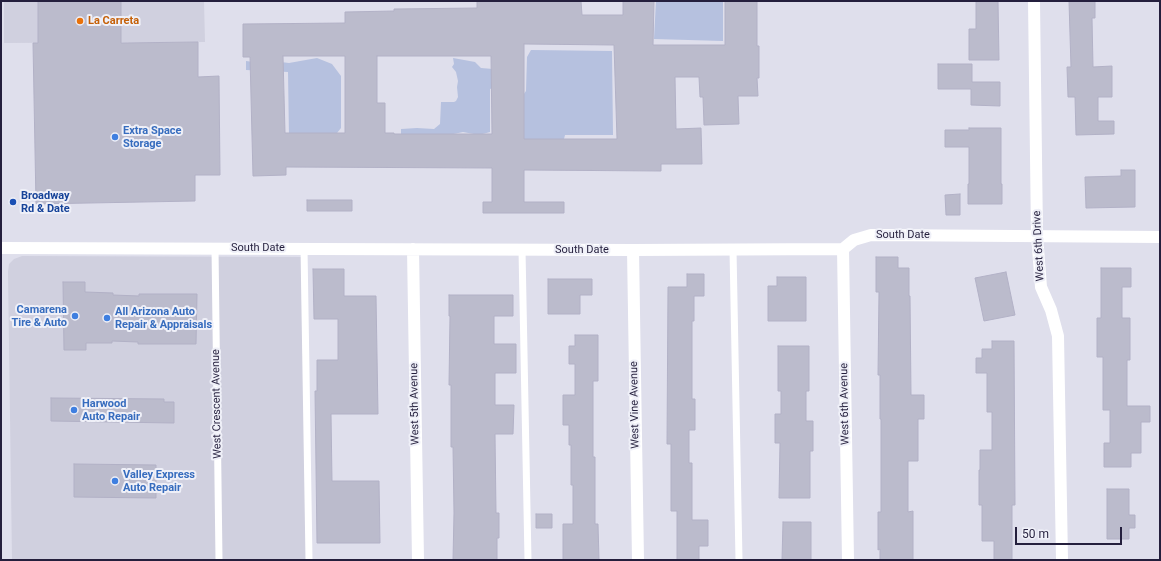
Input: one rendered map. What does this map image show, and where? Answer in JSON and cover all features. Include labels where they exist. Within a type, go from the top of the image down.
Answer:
[{"type":"street","name":"West 6th Drive","points":[[1034,1],[1037,235],[1041,287],[1051,310],[1058,336],[1062,560]]},
{"type":"street","name":"South Date","points":[[1,248],[522,250],[842,249],[854,240],[871,235],[1160,237]]},
{"type":"street","name":"West 5th Avenue","points":[[413,249],[418,560]]},
{"type":"street","name":"West 6th Avenue","points":[[842,249],[848,560]]},
{"type":"street","name":"West Vine Avenue","points":[[632,250],[638,560]]},
{"type":"lane","name":"West Crescent Avenue","points":[[215,248],[219,560]]},
{"type":"lane","points":[[304,248],[309,560]]},
{"type":"lane","points":[[522,250],[528,560]]},
{"type":"lane","points":[[733,250],[739,560]]},
{"type":"shaded area","points":[[4,1],[204,1],[205,42],[4,43]]},
{"type":"shaded area","points":[[656,1],[723,1],[723,41],[654,39]]},
{"type":"shaded area","points":[[531,50],[612,51],[613,135],[565,135],[564,139],[523,139],[523,95],[526,91],[527,57]]},
{"type":"shaded area","points":[[317,58],[332,64],[341,76],[341,128],[337,133],[324,136],[289,138],[288,72],[246,70],[246,61],[261,63],[273,61],[289,63]]},
{"type":"shaded area","points":[[453,58],[475,62],[481,68],[493,69],[493,88],[490,89],[490,132],[479,135],[463,132],[449,135],[401,137],[401,129],[434,129],[440,124],[441,102],[456,101],[458,97],[458,81],[456,72],[452,67],[454,64]]},
{"type":"shaded area","points":[[22,256],[301,257],[307,560],[12,560],[8,272],[9,264],[14,259]]},
{"type":"building","points":[[38,1],[121,1],[121,43],[198,42],[198,77],[219,76],[220,175],[195,175],[195,201],[36,204],[33,43],[38,43]]},
{"type":"building","points":[[477,1],[581,1],[582,15],[623,15],[623,1],[654,1],[653,45],[725,45],[725,1],[757,1],[757,46],[759,46],[759,78],[757,78],[758,96],[738,96],[739,124],[704,125],[703,97],[700,97],[699,77],[675,77],[676,129],[701,128],[702,164],[661,164],[661,171],[524,170],[524,202],[564,202],[564,213],[483,213],[483,202],[492,202],[492,168],[286,167],[286,175],[253,176],[250,57],[243,57],[243,24],[345,23],[345,12],[394,11],[394,9],[477,8]],"holes":[[[524,44],[614,45],[617,139],[524,139]],[[283,56],[345,56],[345,133],[285,133]],[[377,56],[491,56],[492,134],[385,133],[385,103],[377,103]]]},
{"type":"building","points":[[976,1],[998,1],[999,60],[969,60],[969,29],[976,29]]},
{"type":"building","points":[[1069,1],[1095,1],[1095,18],[1092,18],[1093,67],[1112,66],[1112,97],[1098,97],[1098,121],[1114,121],[1114,134],[1076,135],[1075,97],[1068,97],[1067,67],[1071,67]]},
{"type":"building","points":[[938,64],[972,64],[972,82],[1000,82],[1000,106],[971,105],[971,89],[938,89]]},
{"type":"building","points":[[969,128],[1001,128],[1002,204],[968,204],[969,147],[945,147],[945,130],[969,130]]},
{"type":"building","points":[[1121,170],[1135,170],[1135,207],[1086,208],[1085,177],[1121,176]]},
{"type":"building","points":[[960,194],[960,215],[946,215],[945,195]]},
{"type":"building","points":[[307,200],[352,200],[352,211],[307,211]]},
{"type":"building","points":[[876,257],[898,257],[898,268],[909,268],[911,395],[924,395],[924,419],[918,419],[918,461],[908,461],[908,512],[913,511],[913,560],[880,560],[880,549],[878,550],[878,512],[881,512],[881,419],[880,375],[878,375],[879,292],[876,292]]},
{"type":"building","points":[[1101,268],[1131,268],[1131,287],[1122,287],[1122,318],[1130,318],[1130,360],[1127,360],[1127,406],[1150,406],[1150,422],[1141,422],[1141,453],[1131,453],[1131,467],[1104,467],[1104,443],[1110,443],[1110,410],[1103,410],[1103,357],[1097,357],[1097,318],[1101,318]]},
{"type":"building","points":[[313,269],[344,269],[344,296],[376,296],[378,414],[331,414],[332,481],[379,481],[380,543],[317,543],[315,391],[317,391],[317,360],[338,360],[338,319],[314,319]]},
{"type":"building","points":[[1006,272],[1015,315],[984,321],[975,278]]},
{"type":"building","points":[[687,274],[704,274],[704,296],[694,296],[694,321],[692,321],[692,399],[695,399],[695,430],[689,430],[689,463],[692,463],[692,520],[708,520],[708,546],[699,546],[699,560],[677,560],[677,511],[671,511],[671,444],[667,444],[668,287],[687,287]]},
{"type":"building","points":[[777,277],[806,277],[806,321],[768,321],[768,286],[777,286]]},
{"type":"building","points":[[548,279],[592,279],[592,295],[580,295],[580,314],[548,314]]},
{"type":"building","points":[[63,282],[85,282],[85,292],[113,293],[113,295],[139,296],[139,294],[197,294],[196,344],[138,344],[138,342],[112,341],[112,343],[86,343],[86,350],[64,350]]},
{"type":"building","points":[[449,295],[513,295],[513,316],[494,316],[494,344],[516,344],[516,373],[495,373],[495,405],[514,405],[513,434],[495,434],[496,513],[499,513],[497,560],[453,560],[454,513],[453,447],[451,447],[451,385],[449,385]]},
{"type":"building","points":[[575,335],[598,335],[598,381],[593,381],[593,457],[595,457],[595,524],[598,524],[599,560],[563,560],[563,524],[573,524],[573,485],[571,485],[571,445],[569,445],[569,425],[563,425],[563,395],[575,395],[575,364],[569,364],[569,346],[575,346]]},
{"type":"building","points":[[992,341],[1014,341],[1015,505],[1012,505],[1012,560],[994,560],[994,541],[982,541],[982,505],[979,505],[980,450],[992,450],[992,412],[987,412],[987,373],[976,373],[976,358],[982,358],[982,349],[992,349]]},
{"type":"building","points":[[778,346],[809,346],[809,391],[806,391],[806,421],[813,421],[813,451],[810,451],[810,498],[779,498],[780,443],[775,443],[775,414],[781,414],[781,391],[778,391]]},
{"type":"building","points":[[51,398],[164,399],[164,402],[174,402],[174,423],[51,421]]},
{"type":"building","name":"Valley Express Auto Repair","points":[[74,464],[156,465],[156,498],[74,497]]},
{"type":"building","points":[[1107,489],[1129,489],[1129,515],[1135,515],[1135,528],[1129,528],[1129,539],[1107,539]]},
{"type":"building","points":[[536,514],[552,514],[552,528],[536,528]]},
{"type":"building","points":[[783,522],[811,522],[811,560],[782,560]]},
{"type":"place","name":"La Carreta","points":[[80,21]]},
{"type":"place","name":"Extra Space Storage","points":[[115,137]]},
{"type":"place","name":"Broadway Rd & Date","points":[[13,202]]},
{"type":"place","name":"Camarena Tire & Auto","points":[[75,316]]},
{"type":"place","name":"All Arizona Auto Repair & Appraisals","points":[[107,318]]},
{"type":"place","name":"Harwood Auto Repair","points":[[74,410]]},
{"type":"place","name":"Valley Express Auto Repair","points":[[115,481]]}]
